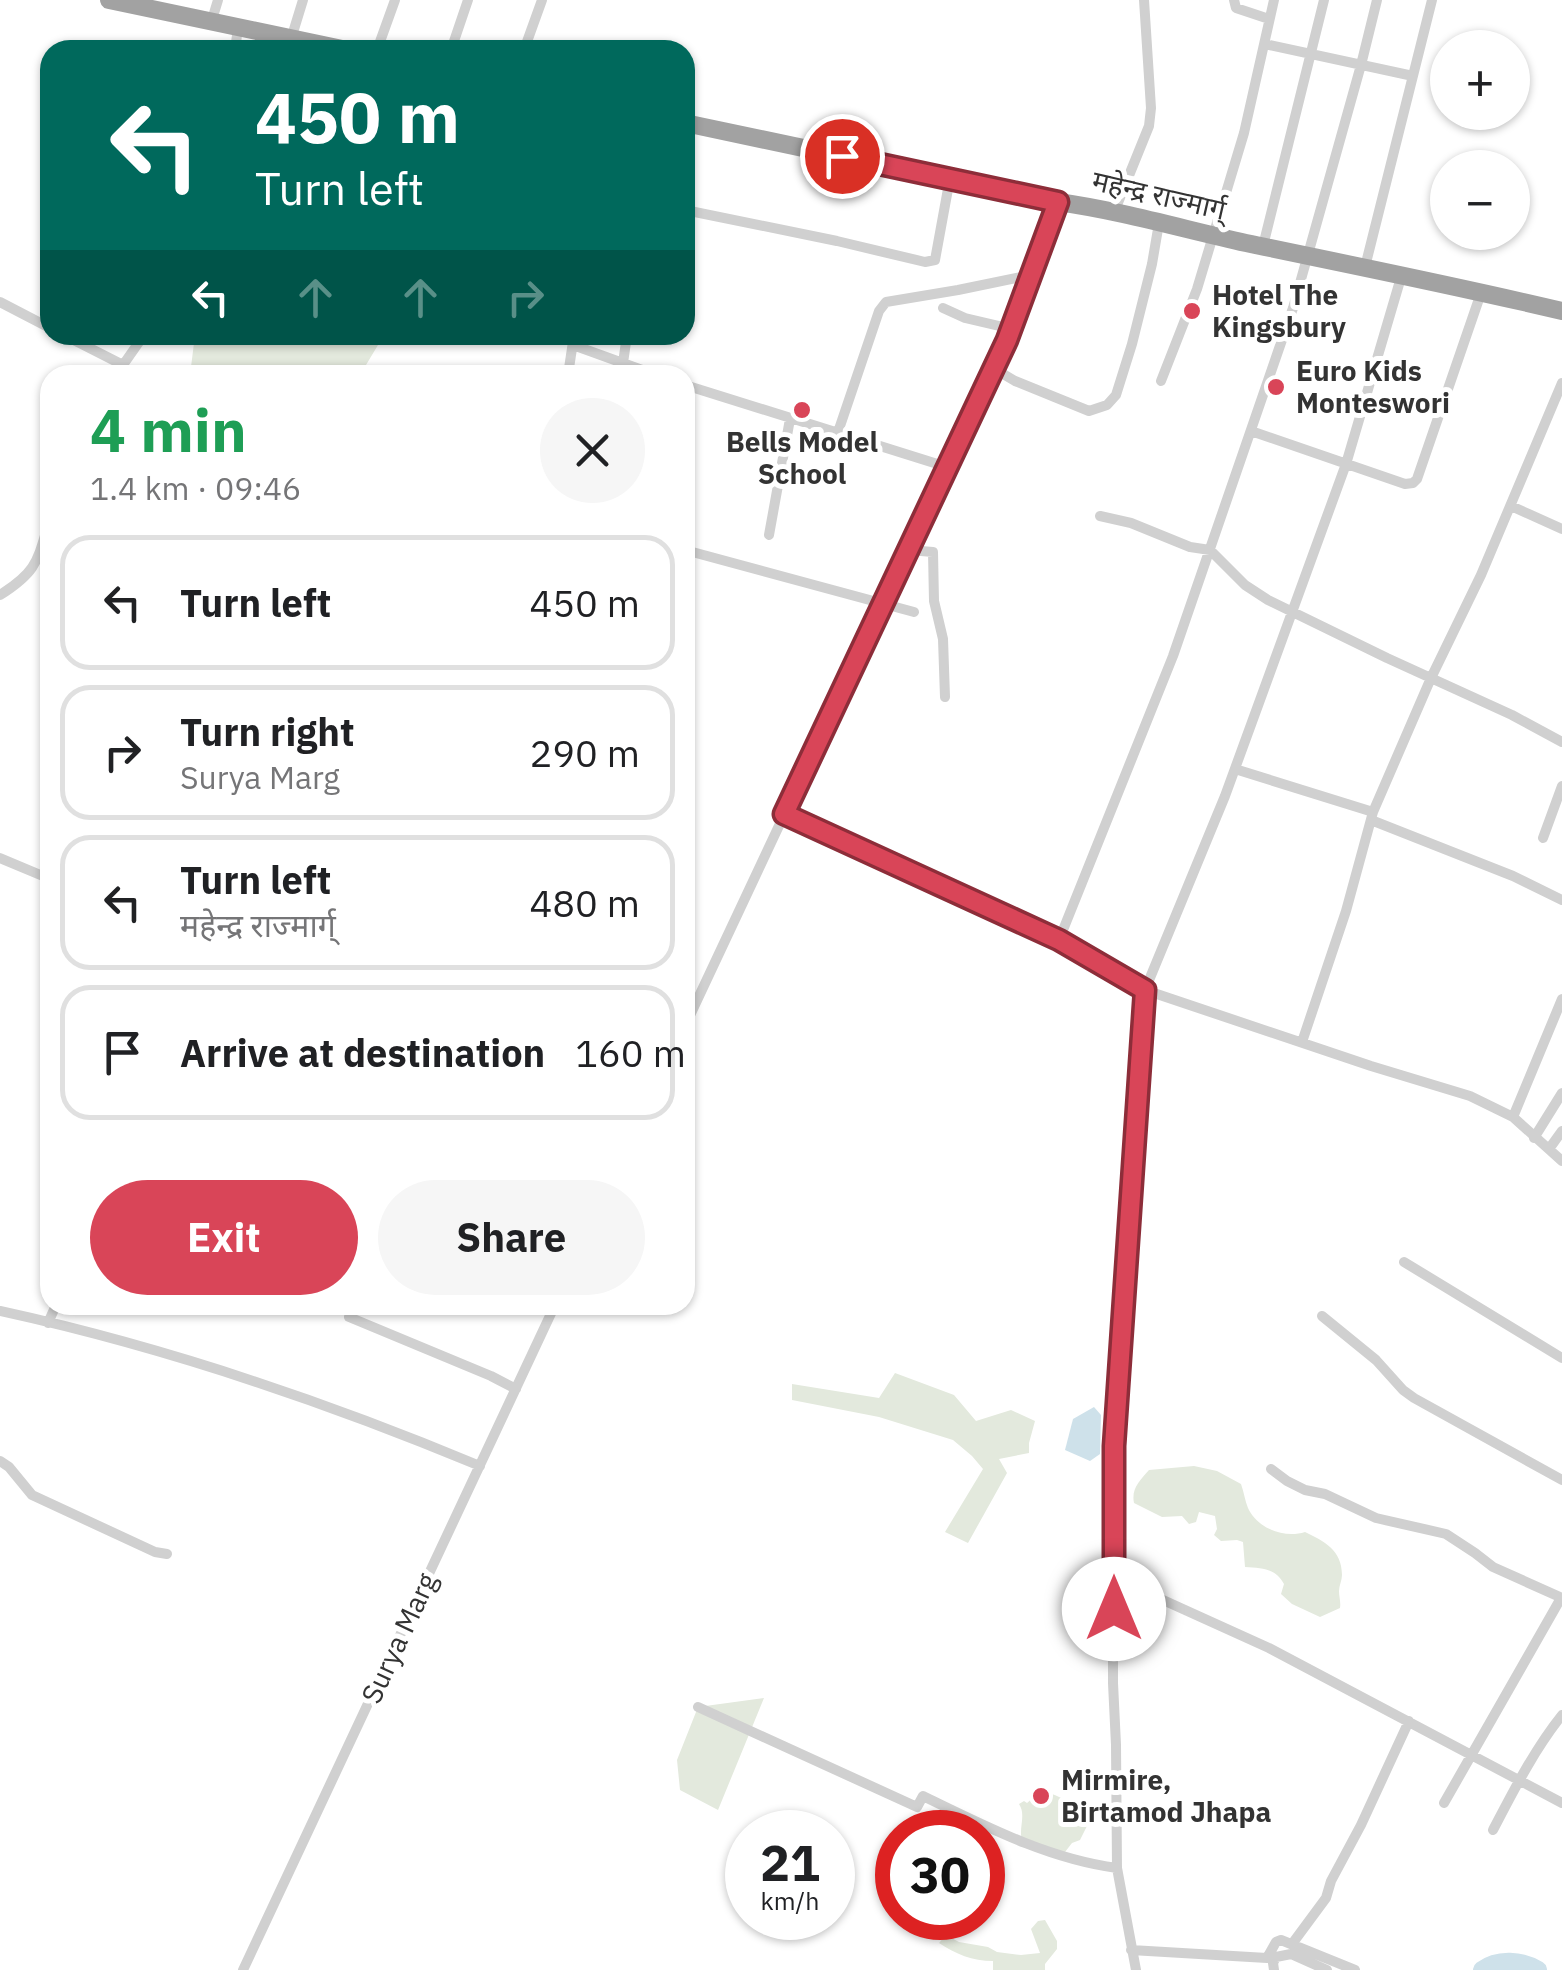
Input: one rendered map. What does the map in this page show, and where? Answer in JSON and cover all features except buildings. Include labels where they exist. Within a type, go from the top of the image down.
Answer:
[{"type":"highway","points":[[109,0],[276,40]]},
{"type":"highway","name":"महेन्द्र राज्मार्ग्","points":[[695,125],[1058,202],[1115,210],[1158,224],[1562,311]]},
{"type":"street","points":[[211,22],[218,0]]},
{"type":"street","points":[[280,40],[303,0]]},
{"type":"street","points":[[381,40],[395,0]]},
{"type":"street","points":[[454,40],[468,0]]},
{"type":"street","points":[[528,40],[542,0]]},
{"type":"street","points":[[1115,210],[1149,126],[1144,0]]},
{"type":"street","points":[[1234,0],[1241,11],[1270,19]]},
{"type":"street","points":[[1161,381],[1197,289],[1252,108],[1274,0]]},
{"type":"street","points":[[1263,246],[1324,0]]},
{"type":"street","points":[[1059,940],[1172,656],[1251,431],[1309,255],[1377,0]]},
{"type":"street","points":[[1365,267],[1432,0]]},
{"type":"street","points":[[236,40],[238,28]]},
{"type":"street","points":[[1265,44],[1413,76]]},
{"type":"street","points":[[695,212],[925,262],[935,260],[950,178]]},
{"type":"street","points":[[695,1005],[1012,329],[1058,202]]},
{"type":"street","points":[[994,368],[1089,412],[1106,406],[1116,395],[1132,344],[1158,224]]},
{"type":"street","points":[[1136,1970],[1117,1868],[1112,1682],[1114,1446],[1145,990],[1235,768],[1346,464],[1402,274]]},
{"type":"street","points":[[837,435],[886,302],[1031,275]]},
{"type":"street","points":[[1251,431],[1413,484],[1481,293]]},
{"type":"street","points":[[0,302],[40,323]]},
{"type":"street","points":[[943,308],[965,318],[1012,329]]},
{"type":"street","points":[[80,345],[112,365]]},
{"type":"street","points":[[584,345],[630,365]]},
{"type":"street","points":[[622,362],[625,345]]},
{"type":"street","points":[[1302,1042],[1346,911],[1372,816],[1562,383]]},
{"type":"street","points":[[695,388],[946,468]]},
{"type":"street","points":[[769,534],[790,420]]},
{"type":"street","points":[[1511,506],[1562,529]]},
{"type":"street","points":[[1100,516],[1190,547],[1210,550],[1245,585],[1268,600],[1512,714],[1562,742]]},
{"type":"street","points":[[909,550],[933,552],[934,601],[942,640],[945,696]]},
{"type":"street","points":[[0,595],[23,581],[36,566],[40,553]]},
{"type":"street","points":[[695,553],[914,612]]},
{"type":"street","points":[[1235,768],[1372,816],[1562,900]]},
{"type":"street","points":[[1543,838],[1562,786]]},
{"type":"street","points":[[784,814],[1059,940],[1145,990],[1470,1096],[1513,1117],[1562,1161]]},
{"type":"street","points":[[0,858],[40,874]]},
{"type":"street","points":[[1513,1117],[1562,999]]},
{"type":"street","points":[[1534,1138],[1562,1093]]},
{"type":"street","points":[[1549,1149],[1562,1131]]},
{"type":"street","points":[[1404,1262],[1562,1358]]},
{"type":"street","points":[[0,1311],[247,1377],[480,1466]]},
{"type":"street","points":[[48,1323],[52,1315]]},
{"type":"street","name":"Surya Marg","points":[[249,1968],[550,1315]]},
{"type":"street","points":[[1322,1316],[1376,1360],[1414,1398],[1562,1480]]},
{"type":"street","points":[[349,1317],[516,1389]]},
{"type":"street","points":[[0,1461],[32,1495],[167,1554]]},
{"type":"street","points":[[1271,1469],[1304,1490],[1325,1494],[1376,1518],[1446,1534],[1492,1567],[1561,1598],[1444,1804]]},
{"type":"street","points":[[1114,1582],[1269,1648],[1562,1803]]},
{"type":"street","points":[[698,1707],[917,1807],[923,1796],[1023,1842],[1088,1864],[1117,1868]]},
{"type":"street","points":[[1493,1830],[1535,1750],[1562,1715]]},
{"type":"street","points":[[1292,1944],[1326,1898],[1409,1721]]},
{"type":"street","points":[[1131,1950],[1266,1958],[1276,1942],[1282,1940],[1355,1970]]},
{"type":"street","points":[[1274,1970],[1276,1956],[1286,1954],[1327,1970]]},
{"type":"street","points":[[1244,1957],[1247,1970]]},
{"type":"shaded area","points":[[194,345],[378,345],[366,365],[191,365]]},
{"type":"shaded area","points":[[895,1373],[954,1395],[976,1421],[1011,1410],[1035,1421],[1029,1453],[999,1459],[1007,1473],[968,1543],[945,1532],[983,1469],[953,1440],[879,1417],[792,1400],[792,1384],[879,1398]]},
{"type":"shaded area","points":[[1094,1407],[1101,1415],[1100,1454],[1090,1461],[1065,1450],[1073,1419]]},
{"type":"shaded area","points":[[1194,1466],[1217,1471],[1241,1484],[1248,1508],[1264,1526],[1280,1533],[1305,1532],[1331,1548],[1341,1566],[1340,1608],[1320,1617],[1292,1604],[1281,1594],[1284,1584],[1276,1575],[1245,1567],[1243,1542],[1221,1541],[1214,1535],[1215,1516],[1199,1512],[1196,1522],[1189,1524],[1182,1516],[1162,1517],[1134,1503],[1135,1489],[1149,1470]]},
{"type":"shaded area","points":[[764,1698],[718,1810],[680,1790],[677,1760],[698,1707]]},
{"type":"shaded area","points":[[1041,1791],[1068,1802],[1089,1822],[1080,1840],[1065,1852],[1023,1843],[1019,1804],[1027,1803]]},
{"type":"shaded area","points":[[1045,1920],[1057,1941],[1057,1949],[1045,1970],[993,1970],[993,1961],[964,1956],[939,1943],[955,1940],[997,1952],[1040,1953],[1031,1929]]},
{"type":"waterway","points":[[1482,1970],[1510,1962],[1538,1970]]},
{"type":"place","name":"Hotel The Kingsbury","points":[[1192,311]]},
{"type":"place","name":"Euro Kids Monteswori","points":[[1276,387]]},
{"type":"place","name":"Bells Model School","points":[[802,410]]},
{"type":"place","name":"Mirmire, Birtamod Jhapa","points":[[1041,1796]]},
{"type":"route","points":[[842,156],[1058,202],[1007,340],[784,814],[1059,940],[1145,990],[1114,1446],[1114,1609]]}]
